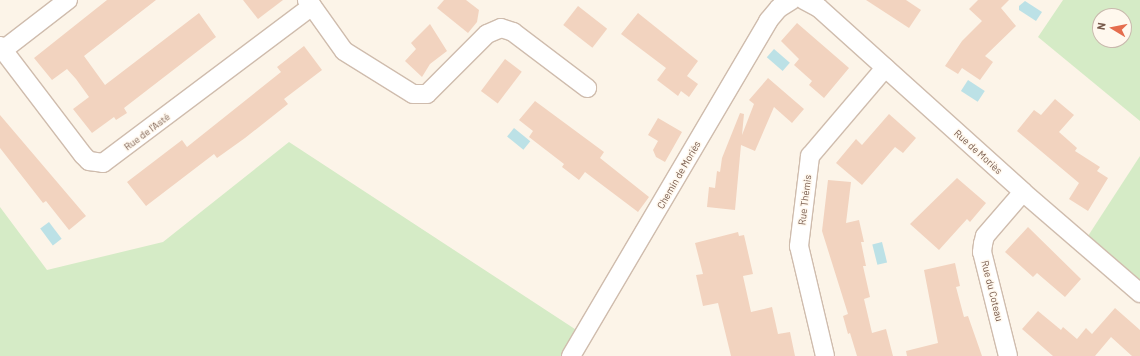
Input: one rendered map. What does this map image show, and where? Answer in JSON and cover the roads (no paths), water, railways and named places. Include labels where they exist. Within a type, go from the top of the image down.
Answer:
[{"type":"street","points":[[1,48],[68,0]]},
{"type":"street","name":"Chemin de Moriès","points":[[571,356],[768,21],[779,8],[792,0]]},
{"type":"street","points":[[310,3],[344,51],[413,94],[420,96],[431,91],[487,34],[501,28],[513,32],[587,88]]},
{"type":"street","name":"Rue de l'Asté","points":[[1,48],[83,155],[89,161],[103,163],[310,3]]},
{"type":"street","name":"Rue de Moriès","points":[[812,4],[1023,192],[1140,293]]},
{"type":"street","name":"Rue Thémis","points":[[825,356],[799,246],[810,156],[885,68]]},
{"type":"street","name":"Rue du Coteau","points":[[1008,356],[982,252],[985,236],[1023,192]]},
{"type":"water","points":[[1025,1],[1042,12],[1036,21],[1019,10],[1019,6]]},
{"type":"water","points":[[774,49],[790,63],[783,71],[767,57]]},
{"type":"water","points":[[968,80],[985,91],[978,102],[961,91]]},
{"type":"water","points":[[514,128],[530,141],[523,150],[507,137]]},
{"type":"water","points":[[49,222],[62,239],[53,245],[40,229]]},
{"type":"water","points":[[882,242],[887,262],[877,265],[872,244]]}]
